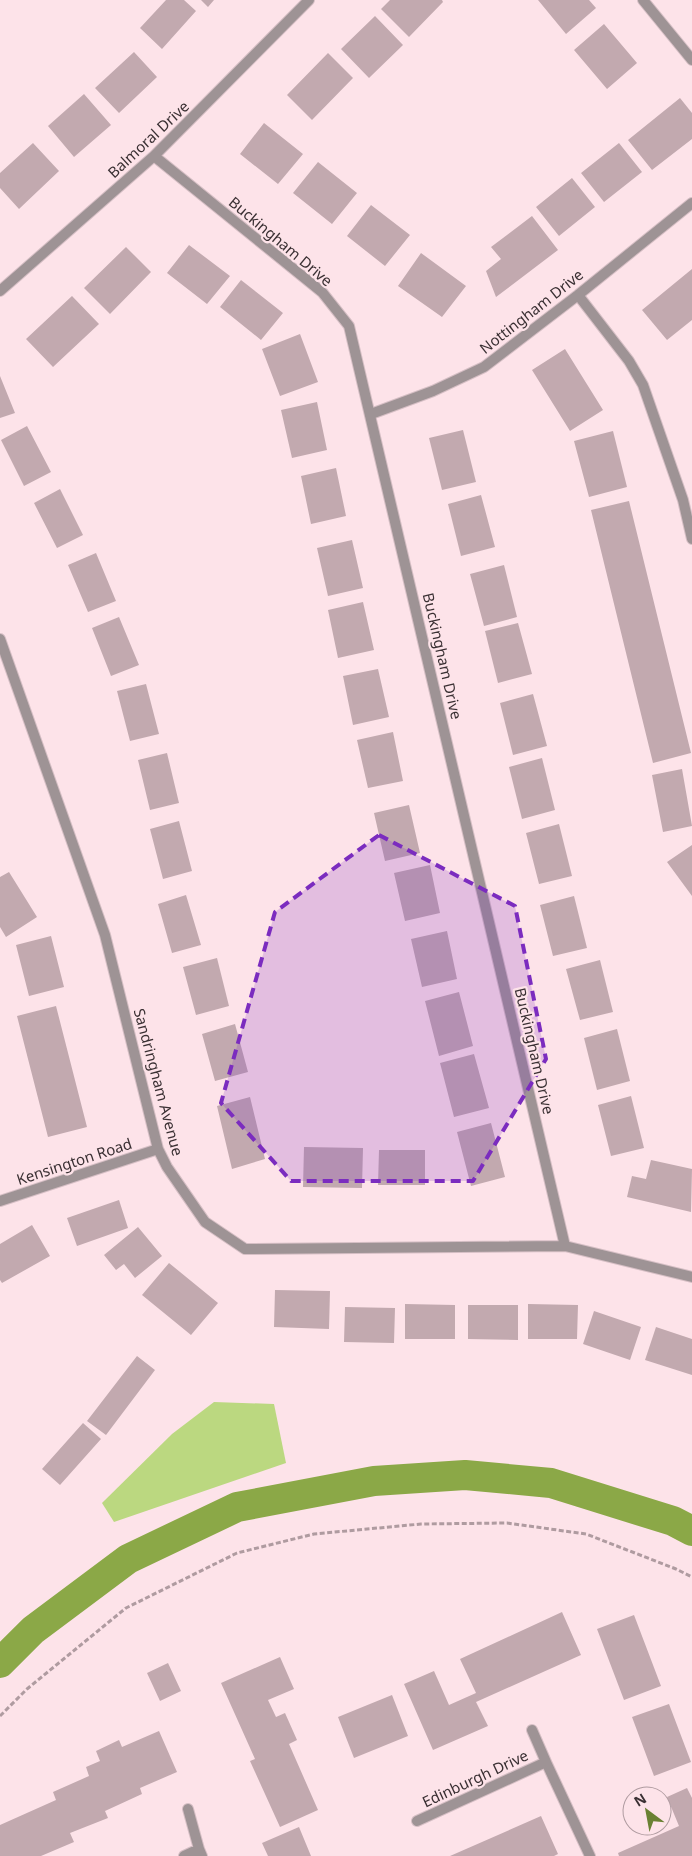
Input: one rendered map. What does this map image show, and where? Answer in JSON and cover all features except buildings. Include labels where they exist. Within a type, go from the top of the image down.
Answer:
[{"type":"street","name":"Balmoral Drive","points":[[0,291],[154,156],[309,0]]},
{"type":"street","points":[[643,0],[692,60]]},
{"type":"street","name":"Buckingham Drive","points":[[154,156],[322,292],[349,326],[565,1246]]},
{"type":"street","name":"Nottingham Drive","points":[[371,414],[432,391],[484,367],[578,295],[692,203]]},
{"type":"street","points":[[578,295],[629,361],[643,385],[688,499],[692,539]]},
{"type":"street","name":"Sandringham Avenue","points":[[0,639],[105,935],[158,1149],[167,1168],[205,1222],[246,1249],[565,1246],[692,1277]]},
{"type":"street","name":"Kensington Road","points":[[0,1201],[158,1149]]},
{"type":"street","name":"Edinburgh Drive","points":[[532,1730],[590,1856]]},
{"type":"street","name":"Edinburgh Drive","points":[[417,1821],[546,1762]]},
{"type":"street","points":[[184,1856],[200,1853],[188,1808]]},
{"type":"path","points":[[0,1716],[27,1689],[126,1608],[237,1553],[314,1534],[421,1524],[507,1523],[586,1534],[692,1577]]},
{"type":"highlighted area","points":[[379,835],[515,906],[546,1059],[473,1181],[291,1181],[221,1103],[275,912]]},
{"type":"green space","points":[[214,1402],[274,1404],[286,1463],[114,1522],[102,1503],[172,1434]]},
{"type":"waterway","points":[[0,1663],[33,1630],[128,1559],[237,1507],[374,1481],[465,1475],[551,1483],[673,1521],[692,1531]]}]
